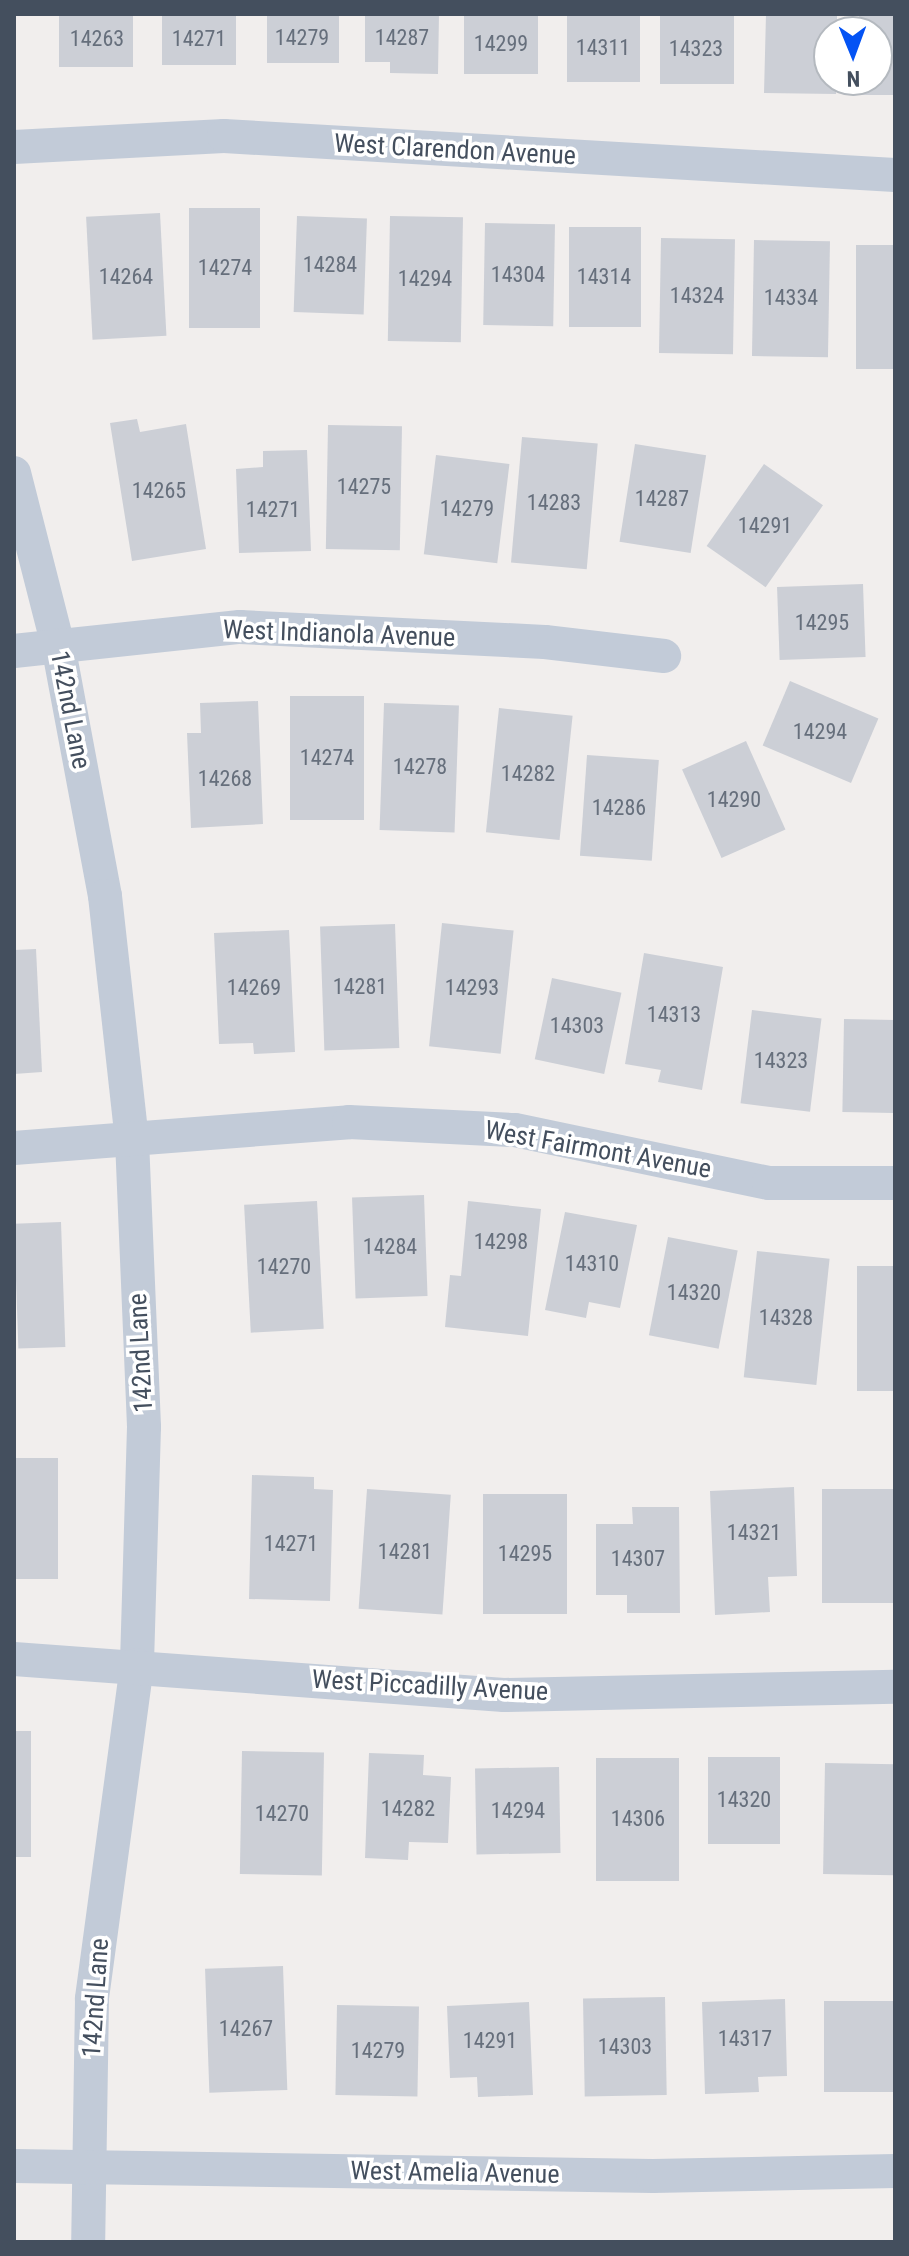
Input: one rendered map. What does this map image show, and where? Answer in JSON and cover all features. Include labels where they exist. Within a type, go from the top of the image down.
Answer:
[{"type":"street","name":"West Clarendon Avenue","points":[[14,147],[224,136],[895,175]]},
{"type":"street","name":"142nd Lane","points":[[14,473],[58,645],[105,896],[132,1140],[144,1427],[137,1665],[92,1999],[88,2242]]},
{"type":"street","name":"West Indianola Avenue","points":[[14,651],[240,627],[545,642],[664,656]]},
{"type":"street","name":"West Fairmont Avenue","points":[[14,1148],[349,1122],[515,1130],[769,1183],[895,1183]]},
{"type":"street","name":"West Piccadilly Avenue","points":[[14,1659],[137,1665],[504,1695],[895,1687]]},
{"type":"street","name":"West Amelia Avenue","points":[[14,2166],[653,2176],[895,2171]]},
{"type":"building","points":[[59,14],[133,14],[133,67],[59,67]]},
{"type":"building","points":[[162,14],[236,14],[236,65],[162,65]]},
{"type":"building","points":[[267,14],[339,14],[339,63],[267,63]]},
{"type":"building","points":[[365,14],[439,14],[438,74],[390,73],[390,62],[365,62]]},
{"type":"building","points":[[464,14],[538,14],[538,74],[464,74]]},
{"type":"building","points":[[567,14],[640,14],[640,82],[567,82]]},
{"type":"building","points":[[660,14],[734,14],[734,84],[660,84]]},
{"type":"building","points":[[766,14],[837,14],[813,16],[813,94],[764,93]]},
{"type":"building","points":[[895,14],[895,95],[893,16],[859,16]]},
{"type":"building","points":[[189,208],[260,208],[260,328],[189,328]]},
{"type":"building","points":[[160,213],[166,336],[93,340],[86,217]]},
{"type":"building","points":[[297,216],[367,218],[364,314],[294,312]]},
{"type":"building","points":[[390,216],[463,217],[461,342],[388,341]]},
{"type":"building","points":[[485,223],[555,224],[553,326],[483,325]]},
{"type":"building","points":[[569,227],[641,227],[641,327],[569,327]]},
{"type":"building","points":[[661,238],[735,239],[733,354],[659,353]]},
{"type":"building","points":[[754,240],[830,241],[828,357],[752,356]]},
{"type":"building","points":[[856,245],[895,245],[895,369],[856,369]]},
{"type":"building","points":[[137,419],[140,432],[186,424],[206,549],[132,561],[110,423]]},
{"type":"building","points":[[328,425],[402,426],[400,550],[326,549]]},
{"type":"building","points":[[522,437],[598,444],[587,569],[511,563]]},
{"type":"building","points":[[635,444],[706,455],[691,553],[620,542]]},
{"type":"building","points":[[307,450],[311,551],[239,553],[236,469],[263,467],[263,451]]},
{"type":"building","points":[[436,455],[509,464],[497,563],[424,554]]},
{"type":"building","points":[[764,464],[823,505],[766,587],[707,546]]},
{"type":"building","points":[[863,584],[866,657],[780,660],[777,587]]},
{"type":"building","points":[[790,681],[878,719],[851,783],[763,745]]},
{"type":"building","points":[[290,696],[364,696],[364,820],[290,820]]},
{"type":"building","points":[[258,701],[263,824],[191,828],[187,733],[201,733],[200,703]]},
{"type":"building","points":[[384,703],[459,706],[455,833],[380,830]]},
{"type":"building","points":[[499,708],[573,716],[560,840],[486,832]]},
{"type":"building","points":[[746,741],[785,830],[722,858],[682,769]]},
{"type":"building","points":[[587,755],[659,760],[652,861],[580,856]]},
{"type":"building","points":[[442,923],[514,931],[501,1054],[429,1046]]},
{"type":"building","points":[[395,924],[399,1048],[324,1051],[320,927]]},
{"type":"building","points":[[289,930],[295,1052],[254,1054],[253,1043],[219,1044],[214,933]]},
{"type":"building","points":[[36,949],[42,1072],[14,1074],[14,950]]},
{"type":"building","points":[[644,953],[723,967],[702,1090],[658,1082],[661,1070],[625,1064]]},
{"type":"building","points":[[552,978],[621,993],[604,1074],[535,1059]]},
{"type":"building","points":[[752,1010],[821,1019],[810,1112],[741,1103]]},
{"type":"building","points":[[844,1019],[895,1020],[893,1113],[842,1112]]},
{"type":"building","points":[[424,1195],[428,1296],[356,1298],[352,1198]]},
{"type":"building","points":[[317,1201],[324,1329],[251,1333],[244,1205]]},
{"type":"building","points":[[468,1201],[541,1209],[528,1336],[445,1327],[450,1275],[461,1276]]},
{"type":"building","points":[[565,1212],[637,1225],[620,1308],[589,1302],[586,1318],[545,1310]]},
{"type":"building","points":[[61,1222],[65,1347],[18,1349],[14,1224]]},
{"type":"building","points":[[668,1237],[738,1251],[719,1349],[649,1335]]},
{"type":"building","points":[[757,1251],[830,1259],[816,1385],[744,1377]]},
{"type":"building","points":[[857,1266],[895,1266],[895,1391],[857,1391]]},
{"type":"building","points":[[14,1458],[58,1458],[58,1579],[14,1579]]},
{"type":"building","points":[[252,1475],[314,1477],[314,1489],[333,1490],[330,1601],[249,1599]]},
{"type":"building","points":[[794,1487],[797,1576],[768,1577],[770,1612],[715,1615],[710,1491]]},
{"type":"building","points":[[367,1489],[451,1495],[442,1615],[359,1609]]},
{"type":"building","points":[[822,1489],[895,1489],[895,1603],[822,1603]]},
{"type":"building","points":[[483,1494],[567,1494],[567,1614],[483,1614]]},
{"type":"building","points":[[632,1507],[679,1507],[680,1613],[627,1613],[627,1595],[596,1595],[596,1524],[633,1524]]},
{"type":"building","points":[[14,1731],[31,1731],[31,1857],[14,1857]]},
{"type":"building","points":[[242,1751],[324,1752],[322,1875],[240,1874]]},
{"type":"building","points":[[369,1753],[424,1755],[423,1775],[451,1777],[448,1843],[409,1842],[408,1860],[365,1858]]},
{"type":"building","points":[[708,1757],[780,1757],[780,1844],[708,1844]]},
{"type":"building","points":[[596,1758],[679,1758],[679,1881],[596,1881]]},
{"type":"building","points":[[825,1763],[895,1764],[893,1875],[823,1874]]},
{"type":"building","points":[[559,1767],[561,1853],[477,1854],[475,1768]]},
{"type":"building","points":[[283,1966],[287,2090],[209,2093],[205,1969]]},
{"type":"building","points":[[665,1997],[667,2095],[585,2096],[583,1998]]},
{"type":"building","points":[[785,1999],[787,2076],[758,2077],[759,2092],[705,2094],[702,2002]]},
{"type":"building","points":[[824,2001],[895,2001],[895,2092],[824,2092]]},
{"type":"building","points":[[529,2002],[533,2095],[478,2097],[477,2077],[450,2078],[447,2006]]},
{"type":"building","points":[[337,2005],[419,2006],[417,2096],[335,2095]]}]
